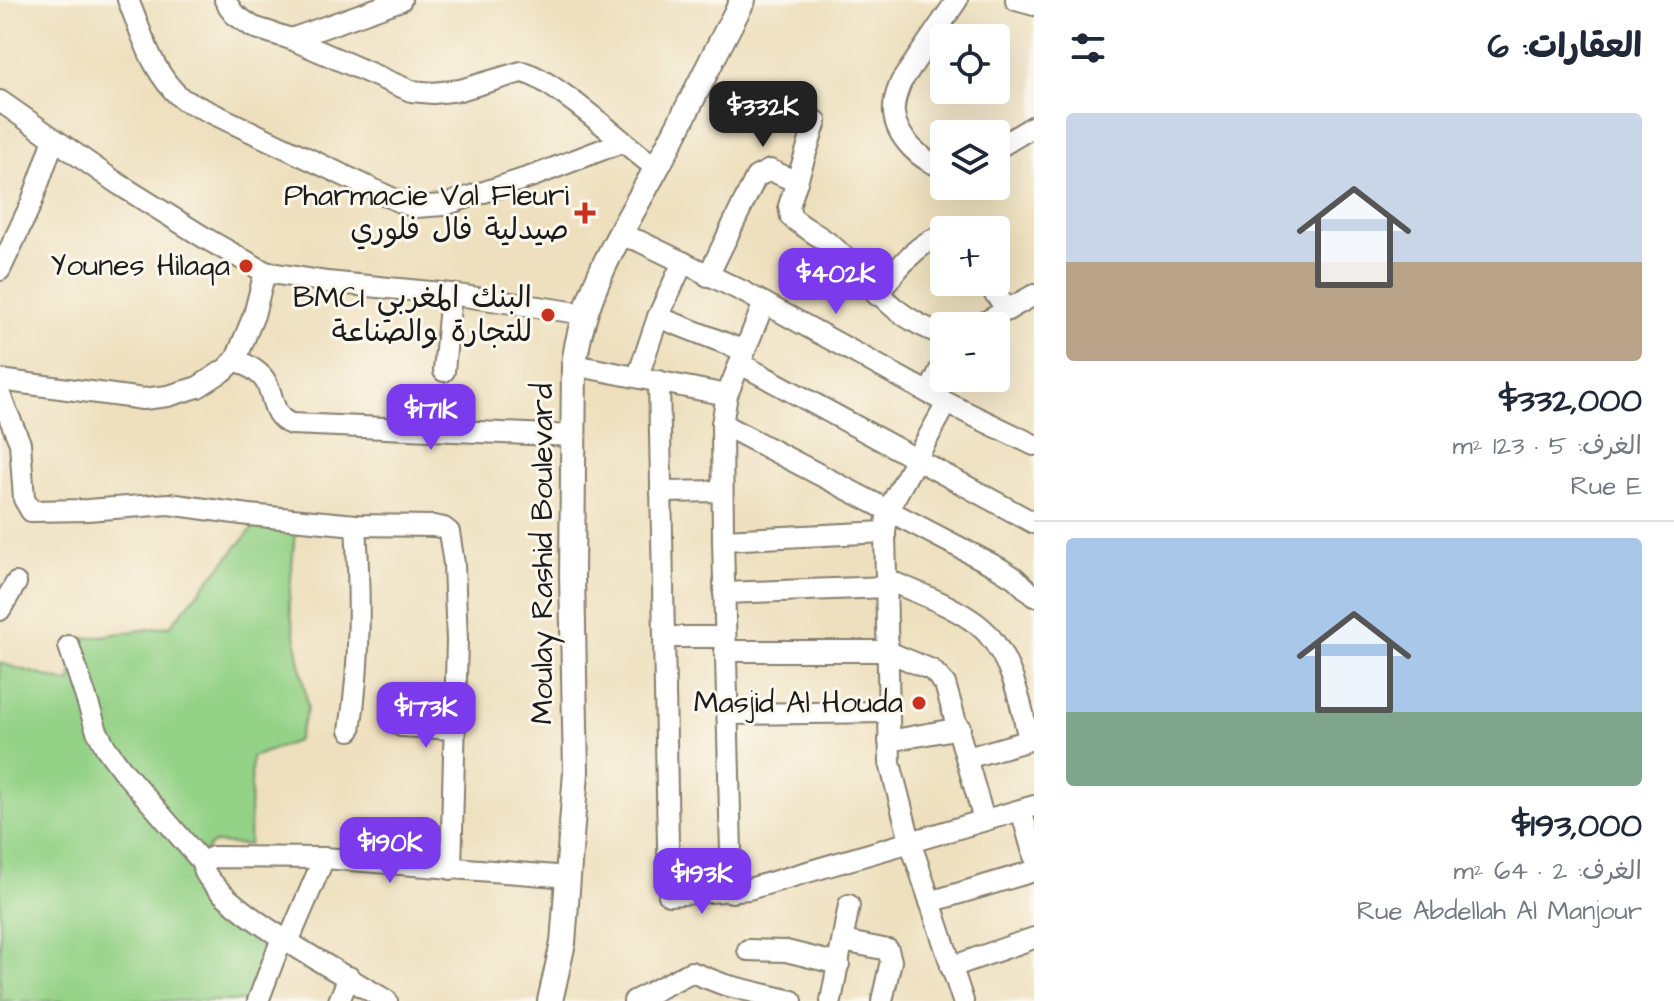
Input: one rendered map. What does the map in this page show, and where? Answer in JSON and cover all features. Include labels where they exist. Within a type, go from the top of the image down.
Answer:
[{"type":"main road","name":"Moulay Rashid Boulevard","points":[[550,1001],[563,943],[576,772],[572,589],[574,365],[585,314],[618,235],[743,0]]},
{"type":"street","points":[[128,0],[158,71],[165,83],[182,99],[387,197],[415,207],[444,205],[536,175],[622,142]]},
{"type":"street","points":[[225,0],[242,20],[384,80],[423,93],[460,90],[521,72],[533,74],[567,96],[656,168]]},
{"type":"street","points":[[291,39],[401,0]]},
{"type":"street","points":[[930,160],[910,145],[900,131],[894,115],[895,106],[901,82],[957,0]]},
{"type":"street","points":[[1016,0],[1034,5]]},
{"type":"street","points":[[0,101],[205,238],[265,272],[585,314]]},
{"type":"street","points":[[816,121],[789,206],[791,217],[839,252],[877,295],[909,319],[930,329]]},
{"type":"street","points":[[1010,141],[1034,126]]},
{"type":"street","points":[[0,270],[31,204],[54,139]]},
{"type":"street","points":[[708,276],[756,177],[770,170],[797,182]]},
{"type":"street","points":[[618,235],[639,241],[683,262],[938,398],[1034,445]]},
{"type":"street","points":[[877,295],[930,240]]},
{"type":"street","points":[[638,376],[658,317],[683,262]]},
{"type":"street","points":[[0,380],[155,399],[198,387],[236,359],[254,315],[265,272]]},
{"type":"street","points":[[444,371],[451,294]]},
{"type":"street","points":[[997,296],[1008,310]]},
{"type":"street","points":[[1004,312],[1033,298]]},
{"type":"street","points":[[732,892],[722,424],[727,395],[764,303]]},
{"type":"street","points":[[658,317],[743,358],[1034,523]]},
{"type":"street","points":[[236,359],[267,382],[278,415],[291,424],[574,436]]},
{"type":"street","points":[[574,365],[727,395]]},
{"type":"street","points":[[659,381],[669,895],[732,892],[795,877],[1027,808],[1034,856]]},
{"type":"street","points":[[939,392],[917,458],[888,510],[885,532],[889,741],[890,763],[910,841],[963,1001]]},
{"type":"street","points":[[0,395],[20,443],[24,499],[31,511],[169,504],[356,525],[434,526],[449,532],[454,564],[457,641],[451,869]]},
{"type":"street","points":[[722,424],[999,568],[1034,596]]},
{"type":"street","points":[[661,492],[722,491]]},
{"type":"street","points":[[350,730],[361,641],[356,525]]},
{"type":"street","points":[[723,540],[885,532]]},
{"type":"street","points":[[0,610],[16,583]]},
{"type":"street","points":[[724,593],[887,584],[969,619],[987,634],[1010,670],[1032,739],[967,758]]},
{"type":"street","points":[[665,637],[725,644],[886,651],[932,670],[942,678],[960,728],[984,820]]},
{"type":"street","points":[[69,646],[97,731],[106,748],[202,862],[204,872],[232,901],[285,940],[387,1001]]},
{"type":"street","points":[[727,714],[888,712]]},
{"type":"street","points":[[401,726],[454,729]]},
{"type":"street","points":[[889,741],[960,728]]},
{"type":"street","points":[[202,862],[213,857],[324,858],[569,877]]},
{"type":"street","points":[[258,1001],[324,858]]},
{"type":"street","points":[[930,902],[1034,871]]},
{"type":"street","points":[[831,1001],[849,905]]},
{"type":"street","points":[[951,967],[1034,938]]},
{"type":"street","points":[[843,941],[888,950],[891,961],[882,1001]]},
{"type":"street","points":[[748,950],[786,951],[839,964]]},
{"type":"street","points":[[634,1001],[691,972],[725,985],[792,1001]]},
{"type":"street","points":[[339,1001],[349,977]]},
{"type":"green space","points":[[258,522],[295,531],[289,603],[308,707],[297,741],[252,757],[249,845],[213,843],[192,864],[209,903],[271,937],[247,1001],[0,1001],[0,663],[70,683],[81,639],[170,626]]},
{"type":"place","name":"Pharmacie Val Fleuri صيدلية فال فلوري","points":[[585,213]]},
{"type":"place","name":"Younes Hilaqa","points":[[246,266]]},
{"type":"place","name":"BMCI البنك المغربي للتجارة والصناعة","points":[[548,315]]},
{"type":"place","name":"Masjid Al Houda","points":[[919,703]]}]
